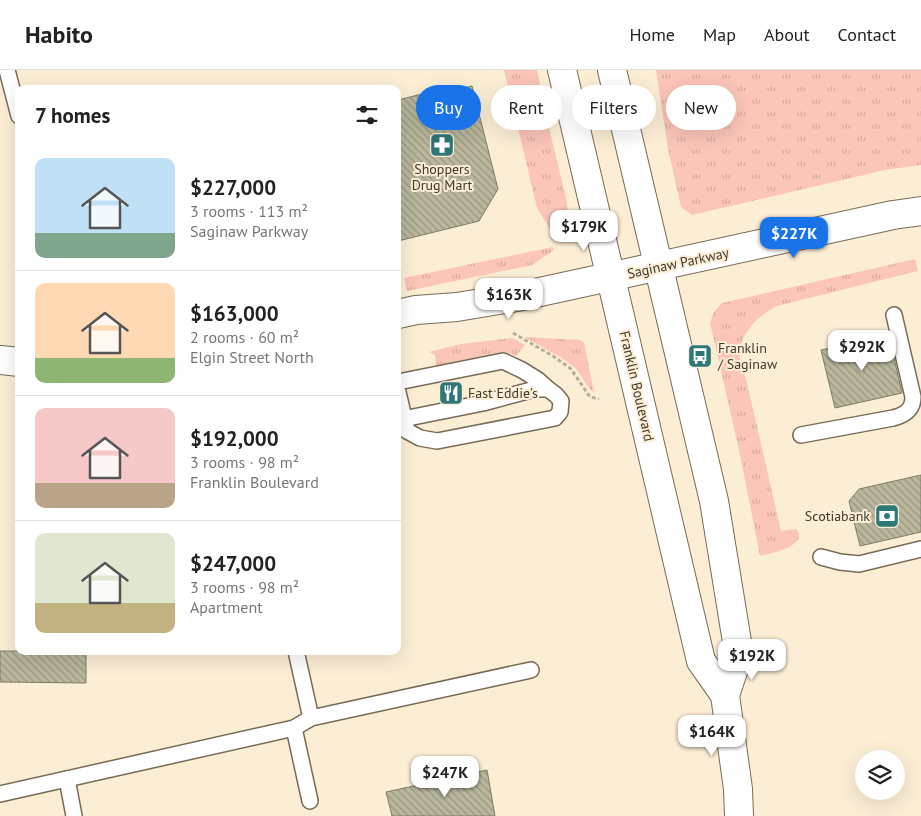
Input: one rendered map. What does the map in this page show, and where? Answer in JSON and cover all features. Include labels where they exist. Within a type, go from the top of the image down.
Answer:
[{"type":"main road","name":"Franklin Boulevard","points":[[562,70],[701,661],[725,695]]},
{"type":"main road","name":"Franklin Boulevard","points":[[612,70],[714,502],[739,654],[725,695],[737,780],[739,816]]},
{"type":"main road","name":"Saginaw Parkway","points":[[401,313],[416,310],[457,308],[517,298],[893,215],[921,211]]},
{"type":"main road","points":[[0,360],[15,362]]},
{"type":"lane","points":[[7,70],[15,101]]},
{"type":"lane","points":[[801,434],[893,418],[907,412],[911,408],[913,397],[894,315]]},
{"type":"lane","points":[[401,381],[503,362],[522,370],[538,380],[561,401],[560,412],[555,418],[437,441],[420,438],[407,431],[401,408]]},
{"type":"lane","points":[[403,419],[483,403],[535,389],[548,389]]},
{"type":"lane","points":[[821,557],[859,564],[921,549]]},
{"type":"lane","points":[[297,655],[311,718]]},
{"type":"lane","points":[[0,794],[294,728],[311,718],[532,670]]},
{"type":"lane","points":[[294,728],[310,802]]},
{"type":"lane","points":[[66,779],[74,816]]},
{"type":"path","points":[[513,333],[553,356],[570,369],[590,397],[599,399]]},
{"type":"green space","points":[[504,70],[537,70],[540,85],[508,85]]},
{"type":"green space","points":[[656,70],[921,70],[921,165],[885,170],[692,215],[681,207],[668,149]]},
{"type":"green space","points":[[518,130],[549,130],[567,202],[568,219],[562,237],[552,232],[537,208]]},
{"type":"green space","points":[[553,247],[554,250],[532,265],[407,291],[404,278]]},
{"type":"green space","points":[[915,259],[918,271],[777,306],[758,319],[744,336],[740,356],[741,367],[746,379],[781,531],[796,529],[799,535],[798,540],[787,548],[760,556],[740,454],[710,323],[714,312],[722,303]]},
{"type":"green space","points":[[525,337],[580,340],[584,343],[594,392],[569,363]]},
{"type":"green space","points":[[513,338],[525,345],[516,356],[507,352],[501,352],[436,366],[435,355],[429,352],[461,344]]},
{"type":"building","name":"Shoppers Drug Mart","points":[[416,96],[416,130],[481,130],[481,122],[498,189],[479,221],[401,240],[401,99]]},
{"type":"building","points":[[889,336],[902,393],[835,408],[821,350]]},
{"type":"building","name":"Scotiabank","points":[[921,475],[921,532],[860,546],[849,501],[859,489]]},
{"type":"building","points":[[0,651],[15,651],[15,655],[86,655],[86,683],[0,682]]},
{"type":"building","points":[[487,770],[495,816],[392,816],[386,792]]},
{"type":"place","name":"Shoppers Drug Mart","points":[[442,145]]},
{"type":"place","name":"Franklin / Saginaw","points":[[700,356]]},
{"type":"place","name":"Fast Eddie's","points":[[451,393]]},
{"type":"place","name":"Scotiabank","points":[[887,516]]}]
